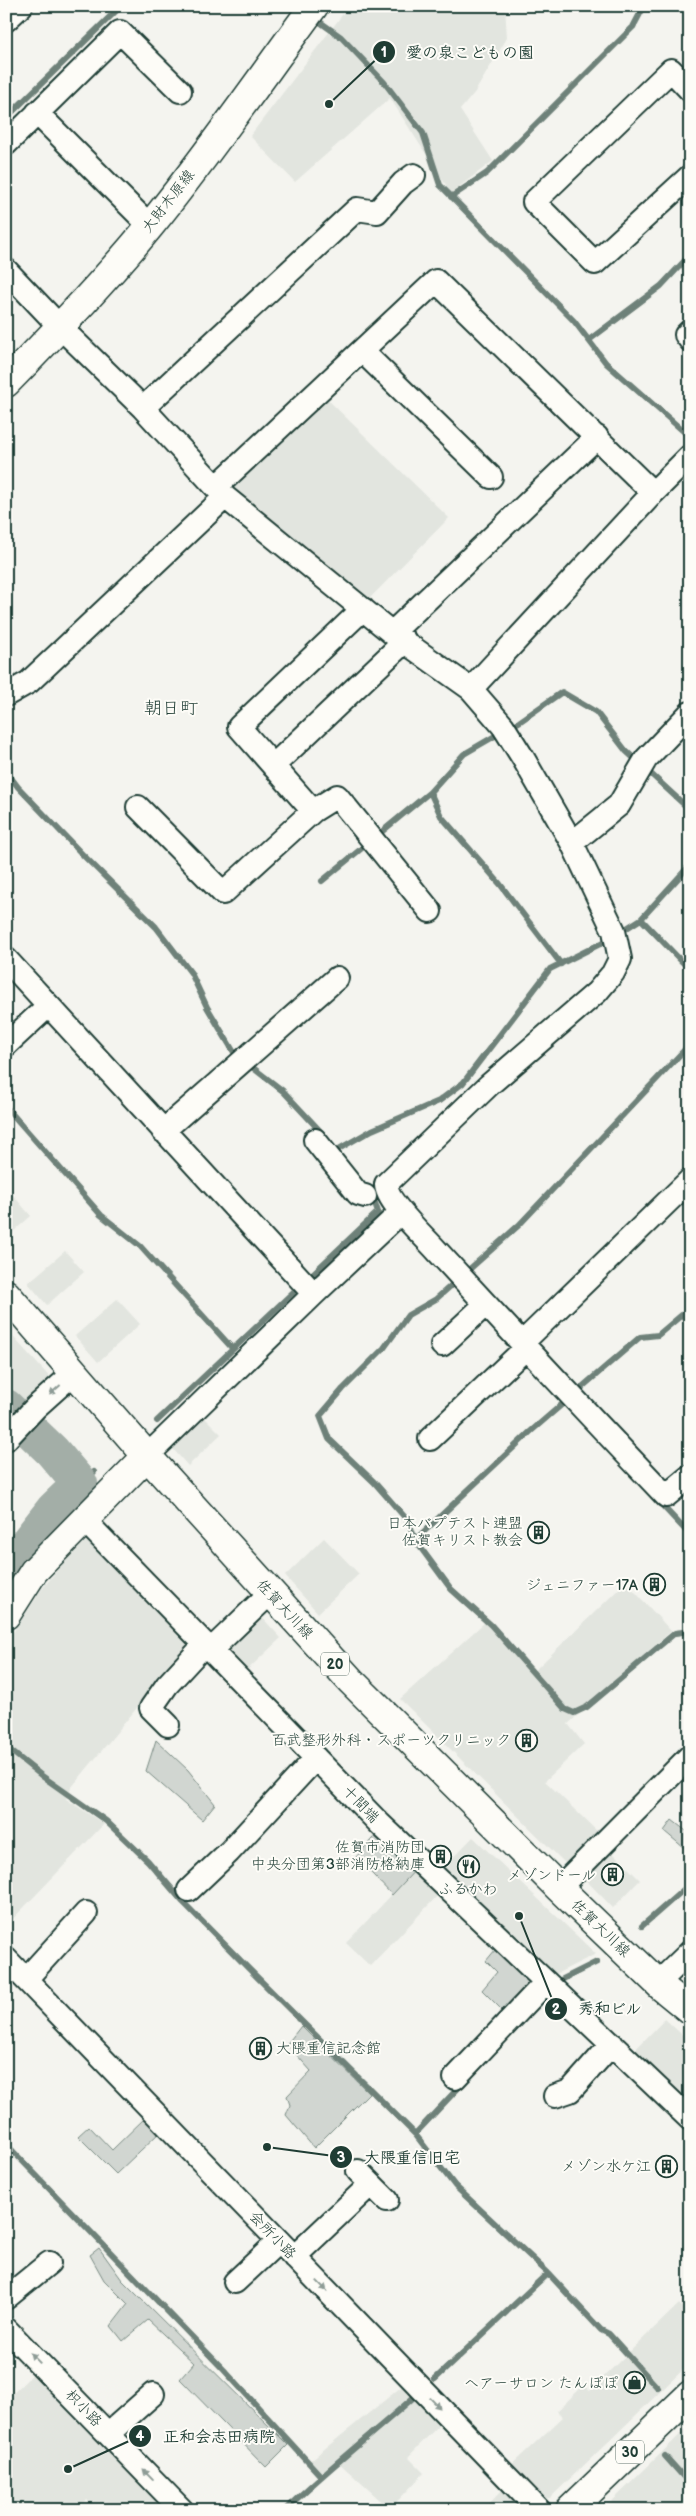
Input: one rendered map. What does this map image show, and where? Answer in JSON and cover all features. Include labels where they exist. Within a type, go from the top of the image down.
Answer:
[{"type":"main road","name":"大財木原線","points":[[6,383],[61,328],[150,226],[223,132],[314,6]]},
{"type":"main road","name":"佐賀大川線","points":[[6,1294],[147,1456],[261,1602],[351,1681],[559,1888],[658,1983],[690,2010]]},
{"type":"main road","points":[[6,1615],[34,1571],[147,1456]]},
{"type":"main road","name":"30","points":[[570,2510],[690,2395]]},
{"type":"street","points":[[6,20],[22,6]]},
{"type":"street","points":[[6,144],[120,32],[180,91]]},
{"type":"street","points":[[690,90],[671,70],[534,202],[595,264],[690,176]]},
{"type":"street","points":[[37,113],[150,226]]},
{"type":"street","points":[[143,408],[357,209],[377,212],[403,183],[414,175]]},
{"type":"street","points":[[6,270],[61,328],[143,408],[221,492],[398,637],[471,689],[506,731],[572,843],[616,934],[620,959],[613,973],[597,992],[489,1086],[386,1184],[385,1190],[402,1212],[524,1346],[666,1496],[690,1476]]},
{"type":"street","points":[[6,695],[29,682],[362,351],[436,281],[653,493]]},
{"type":"street","points":[[690,331],[686,335],[690,340]]},
{"type":"street","points":[[362,351],[491,477]]},
{"type":"street","points":[[273,766],[596,437]]},
{"type":"street","points":[[471,689],[653,493],[690,456]]},
{"type":"street","points":[[313,811],[240,728],[363,609]]},
{"type":"street","points":[[572,843],[619,805],[643,765],[690,714]]},
{"type":"street","points":[[138,807],[223,893],[313,811],[336,796],[430,911]]},
{"type":"street","points":[[6,960],[47,1007],[306,1286]]},
{"type":"street","points":[[163,1131],[337,978]]},
{"type":"street","points":[[6,1045],[47,1007]]},
{"type":"street","points":[[315,1140],[358,1194],[365,1196]]},
{"type":"street","points":[[430,1439],[690,1180]]},
{"type":"street","points":[[147,1456],[306,1286],[402,1212]]},
{"type":"street","points":[[442,1345],[486,1304]]},
{"type":"street","points":[[10,1435],[75,1372]]},
{"type":"street","name":"十間端","points":[[85,1521],[380,1824],[690,2118]]},
{"type":"street","points":[[168,1725],[152,1708],[167,1685],[261,1602]]},
{"type":"street","points":[[559,1888],[690,1756]]},
{"type":"street","points":[[189,1890],[229,1852],[316,1758]]},
{"type":"street","points":[[26,1980],[86,1913]]},
{"type":"street","points":[[658,1983],[690,1952]]},
{"type":"street","name":"会所小路","points":[[6,1959],[539,2510]]},
{"type":"street","points":[[455,2078],[546,1982]]},
{"type":"street","points":[[555,2096],[570,2091],[612,2044]]},
{"type":"street","points":[[294,2257],[364,2177],[387,2200]]},
{"type":"street","points":[[235,2282],[279,2241]]},
{"type":"street","points":[[6,2298],[49,2263]]},
{"type":"street","name":"枳小路","points":[[6,2329],[109,2433],[171,2506]]},
{"type":"street","points":[[109,2433],[153,2394]]},
{"type":"shaded area","points":[[349,6],[505,6],[507,38],[475,92],[460,110],[493,161],[451,193],[390,98],[295,182],[250,136]]},
{"type":"shaded area","points":[[322,394],[449,518],[364,604],[222,490]]},
{"type":"shaded area","points":[[6,1187],[31,1216],[6,1238]]},
{"type":"shaded area","points":[[65,1251],[84,1272],[47,1305],[28,1283]]},
{"type":"shaded area","points":[[117,1299],[140,1324],[98,1362],[75,1336]]},
{"type":"shaded area","points":[[6,1329],[55,1383],[30,1408],[6,1385]]},
{"type":"shaded area","points":[[198,1411],[221,1434],[188,1466],[167,1442]]},
{"type":"shaded area","points":[[324,1538],[359,1574],[318,1613],[285,1576]]},
{"type":"shaded area","points":[[87,1540],[95,1540],[200,1648],[145,1698],[71,1788],[66,1799],[104,1824],[6,1926],[6,1643],[42,1589],[68,1557]]},
{"type":"shaded area","points":[[626,1582],[671,1631],[568,1724],[584,1744],[545,1781],[601,1835],[569,1867],[400,1699],[485,1622],[534,1671]]},
{"type":"shaded area","points":[[257,1612],[281,1638],[242,1675],[217,1650]]},
{"type":"shaded area","points":[[156,1740],[188,1770],[215,1804],[202,1820],[146,1771]]},
{"type":"shaded area","points":[[672,1820],[690,1834],[690,1853],[664,1831]]},
{"type":"shaded area","points":[[380,1830],[418,1867],[392,1895],[356,1857]]},
{"type":"shaded area","points":[[473,1837],[596,1954],[548,1978],[438,1873]]},
{"type":"shaded area","points":[[606,1846],[640,1880],[613,1908],[579,1873]]},
{"type":"shaded area","points":[[418,1867],[443,1890],[370,1966],[346,1943]]},
{"type":"shaded area","points":[[500,1944],[539,1981],[507,2015],[482,1990],[497,1972],[486,1961]]},
{"type":"shaded area","points":[[665,2019],[690,2042],[690,2112],[630,2055]]},
{"type":"shaded area","points":[[301,2026],[369,2093],[314,2148],[286,2115],[290,2105],[287,2096],[311,2071],[287,2044]]},
{"type":"shaded area","points":[[147,2116],[161,2131],[116,2174],[78,2136],[89,2126],[112,2150]]},
{"type":"shaded area","points":[[99,2248],[122,2280],[288,2445],[266,2467],[180,2379],[194,2363],[148,2320],[123,2341],[111,2326],[128,2304],[104,2280],[90,2255]]},
{"type":"shaded area","points":[[679,2304],[690,2315],[690,2363],[550,2498],[538,2499],[508,2468],[563,2417],[557,2411],[584,2385],[590,2390]]},
{"type":"shaded area","points":[[36,2371],[160,2499],[149,2510],[96,2510],[86,2500],[75,2510],[6,2510],[6,2400]]},
{"type":"shaded area","points":[[406,2383],[443,2421],[408,2457],[424,2473],[390,2509],[338,2462],[318,2477],[306,2464]]},
{"type":"shaded area","points":[[690,2425],[690,2506],[686,2510],[603,2510]]},
{"type":"shaded area","points":[[506,2486],[528,2510],[483,2510]]},
{"type":"waterway","points":[[6,118],[121,6]]},
{"type":"waterway","points":[[451,197],[487,173],[633,27],[643,8]]},
{"type":"waterway","points":[[313,17],[341,37],[384,82],[423,133],[440,185],[574,321],[606,363],[690,437]]},
{"type":"waterway","points":[[589,340],[661,286],[690,255]]},
{"type":"waterway","points":[[561,964],[500,884],[441,816],[430,792],[464,754],[519,722],[562,692],[596,712],[626,751],[690,810]]},
{"type":"waterway","points":[[6,771],[18,787],[83,855],[156,927],[191,973],[207,1007],[235,1054],[283,1091],[323,1134]]},
{"type":"waterway","points":[[322,881],[430,792]]},
{"type":"waterway","points":[[619,933],[641,919],[690,865]]},
{"type":"waterway","points":[[641,919],[690,970]]},
{"type":"waterway","points":[[337,1150],[372,1130],[439,1101],[463,1083],[550,969],[610,939]]},
{"type":"waterway","points":[[690,1044],[519,1225],[436,1299],[408,1315],[384,1348],[343,1389],[320,1416],[329,1439],[374,1482],[409,1522],[415,1540],[451,1589],[491,1625],[565,1709],[574,1713],[587,1707],[675,1633],[690,1631]]},
{"type":"waterway","points":[[6,1107],[101,1215],[140,1246],[232,1348]]},
{"type":"waterway","points":[[157,1421],[378,1212],[372,1194]]},
{"type":"waterway","points":[[415,1540],[530,1432],[640,1337],[658,1335],[690,1308]]},
{"type":"waterway","points":[[6,1407],[52,1451],[80,1484],[54,1509],[6,1570]]},
{"type":"waterway","points":[[80,1484],[94,1472]]},
{"type":"waterway","points":[[658,1501],[690,1535]]},
{"type":"waterway","points":[[6,1747],[42,1776],[106,1821],[148,1861],[183,1902],[415,2134],[455,2186],[548,2273],[601,2330],[609,2334],[658,2388]]},
{"type":"waterway","points":[[642,1926],[690,1884]]},
{"type":"waterway","points":[[559,1981],[597,1962]]},
{"type":"waterway","points":[[415,2134],[463,2083]]},
{"type":"waterway","points":[[6,2144],[224,2370],[320,2475]]},
{"type":"waterway","points":[[435,2379],[548,2273]]},
{"type":"waterway","points":[[285,2510],[414,2397]]},
{"type":"waterway","points":[[665,2456],[690,2484]]},
{"type":"place","name":"愛の泉こどもの園","points":[[329,104]]},
{"type":"place","name":"日本バプテスト連盟 佐賀キリスト教会","points":[[539,1532]]},
{"type":"place","name":"ジェニファー17A","points":[[654,1585]]},
{"type":"place","name":"百武整形外科・スポーツクリニック","points":[[527,1740]]},
{"type":"place","name":"佐賀市消防団 中央分団第3部消防格納庫","points":[[441,1856]]},
{"type":"place","name":"ふるかわ","points":[[468,1866]]},
{"type":"place","name":"メゾンドール","points":[[612,1875]]},
{"type":"place","name":"秀和ビル","points":[[519,1916]]},
{"type":"place","name":"大隈重信記念館","points":[[260,2048]]},
{"type":"place","name":"大隈重信旧宅","points":[[267,2147]]},
{"type":"place","name":"メゾン水ケ江","points":[[667,2166]]},
{"type":"place","name":"ヘアーサロン たんぽぽ","points":[[634,2383]]},
{"type":"place","name":"正和会志田病院","points":[[68,2469]]},
{"type":"district","name":"朝日町","points":[[171,708]]}]
